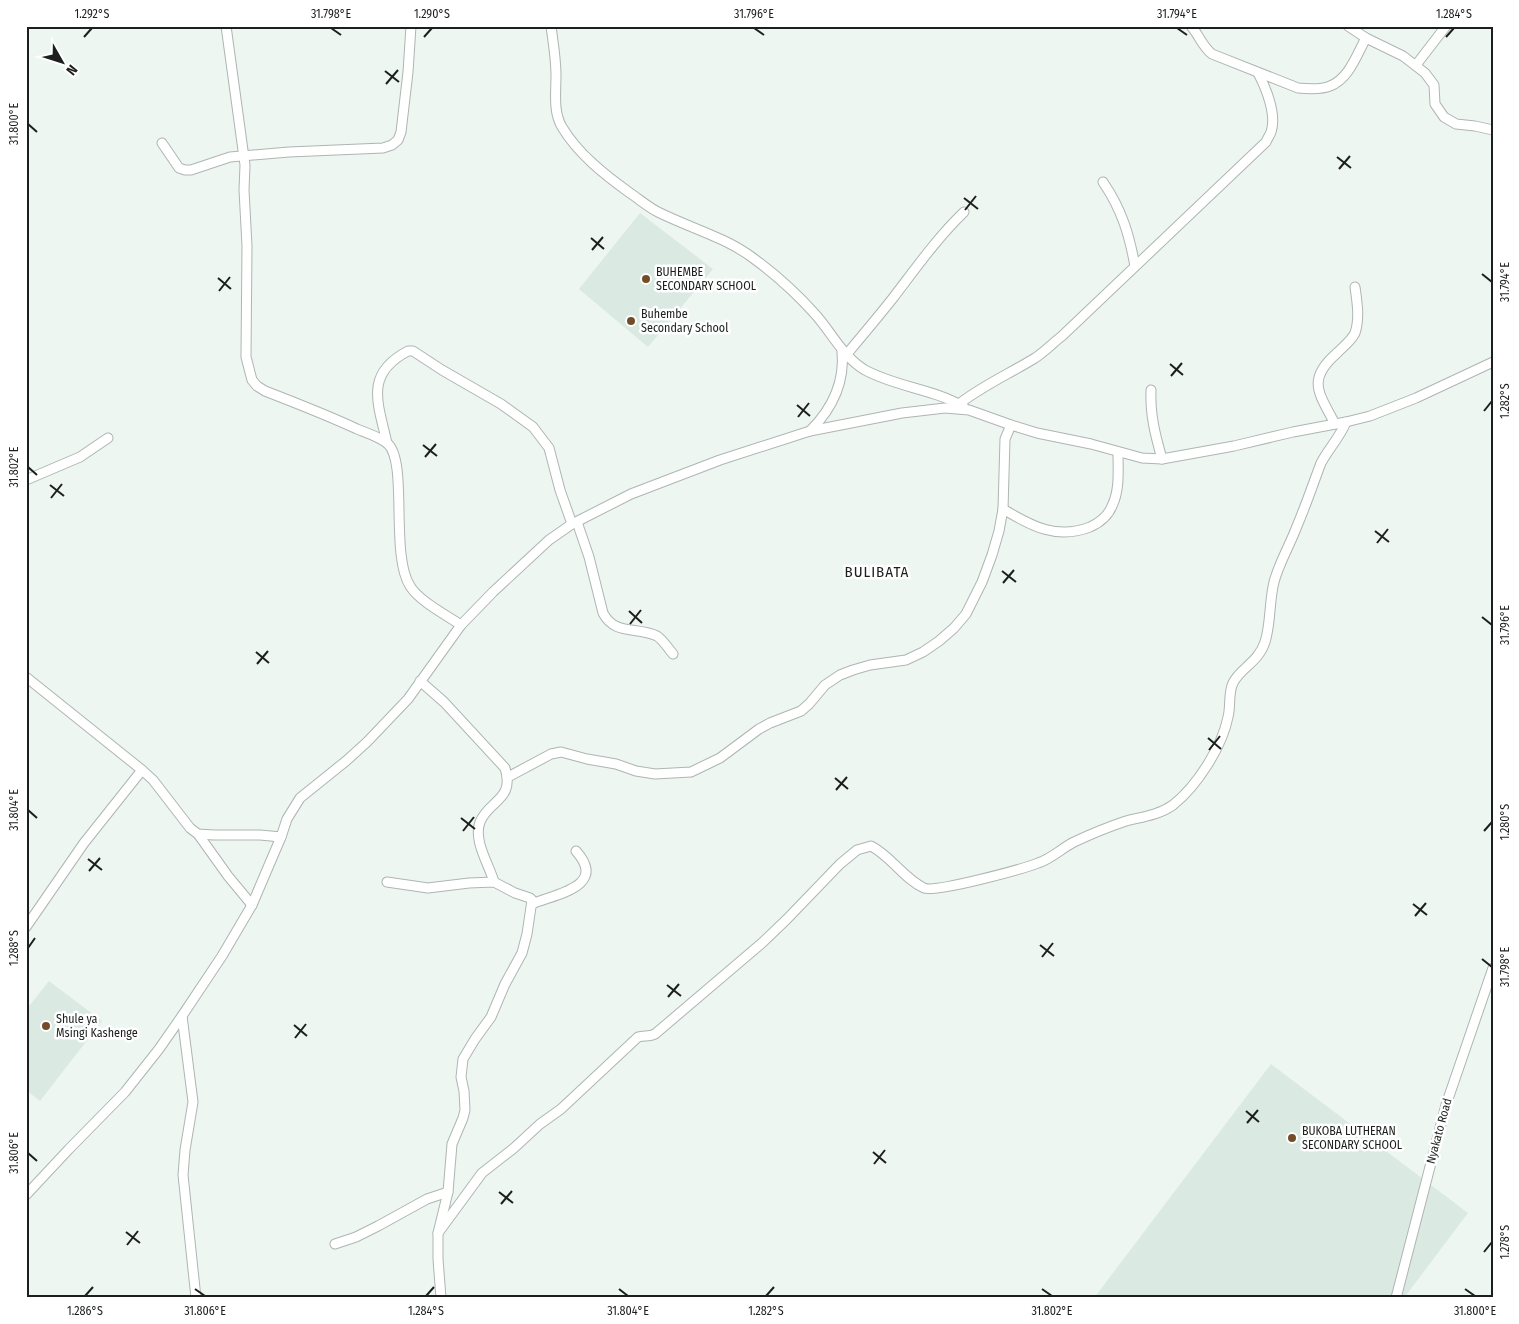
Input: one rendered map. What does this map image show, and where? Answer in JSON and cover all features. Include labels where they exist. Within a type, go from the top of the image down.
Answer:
[{"type":"street","points":[[226,26],[244,156],[247,246],[246,357],[252,380],[265,392],[328,416],[387,443],[392,448],[396,465],[400,539],[406,578],[414,592],[461,625]]},
{"type":"street","points":[[162,143],[179,168],[185,170],[192,170],[230,156],[383,148],[392,145],[398,140],[403,122],[411,26]]},
{"type":"street","points":[[551,26],[559,121],[566,133],[585,155],[604,173],[656,211],[727,242],[755,259],[789,288],[825,327],[844,353],[857,364],[879,376],[943,396],[969,410],[1037,432],[1142,458],[1162,458],[1234,446],[1346,422],[1392,408],[1493,362]]},
{"type":"street","points":[[1191,26],[1202,44],[1212,54],[1298,88],[1329,87],[1343,78],[1366,38]]},
{"type":"street","points":[[1348,26],[1366,38],[1403,56],[1425,73],[1434,85],[1435,104],[1444,117],[1456,124],[1493,130]]},
{"type":"street","points":[[1416,65],[1446,26]]},
{"type":"street","points":[[958,404],[988,384],[1037,357],[1103,299],[1135,266],[1266,142],[1272,130],[1272,111],[1258,73]]},
{"type":"street","points":[[1103,182],[1116,203],[1126,226],[1135,266]]},
{"type":"street","points":[[810,431],[820,421],[833,401],[842,375],[844,353],[893,298],[946,229],[964,212]]},
{"type":"street","points":[[1335,424],[1318,388],[1317,379],[1323,368],[1350,341],[1354,334],[1358,308],[1355,287]]},
{"type":"street","points":[[387,443],[377,391],[378,380],[392,362],[408,351],[413,351],[501,404],[533,427],[549,448],[560,490],[589,557],[603,614],[607,621],[619,628],[658,637],[673,654]]},
{"type":"street","points":[[1151,390],[1150,408],[1152,422],[1162,458]]},
{"type":"street","points":[[26,1196],[125,1092],[159,1050],[222,956],[252,905],[281,838],[287,819],[300,798],[367,742],[408,698],[461,625],[550,540],[575,523],[631,494],[720,460],[810,431],[931,408],[969,410]]},
{"type":"street","points":[[438,1233],[475,1182],[489,1167],[561,1109],[638,1037],[655,1034],[727,974],[788,920],[840,864],[857,850],[871,846],[880,851],[918,884],[934,889],[979,880],[1039,863],[1092,833],[1152,815],[1170,807],[1181,798],[1203,771],[1222,736],[1229,715],[1232,685],[1235,679],[1252,663],[1260,653],[1265,642],[1277,573],[1321,463],[1346,422]]},
{"type":"street","points":[[508,777],[551,754],[561,752],[616,764],[636,771],[656,774],[691,772],[720,758],[759,729],[801,711],[810,704],[825,686],[840,675],[870,665],[906,660],[922,652],[954,628],[966,614],[982,582],[999,531],[1002,509],[1005,439],[1012,425]]},
{"type":"street","points":[[26,480],[80,457],[108,438]]},
{"type":"street","points":[[1002,509],[1025,522],[1045,530],[1062,533],[1080,531],[1096,524],[1106,516],[1114,500],[1117,486],[1118,452]]},
{"type":"street","points":[[26,677],[153,780],[190,828],[198,834],[228,876],[252,905]]},
{"type":"street","points":[[420,681],[444,702],[505,768],[508,783],[503,795],[480,822],[480,848],[494,882]]},
{"type":"street","points":[[26,927],[84,843],[142,770]]},
{"type":"street","points":[[198,834],[281,838]]},
{"type":"street","points":[[532,904],[559,895],[578,886],[583,880],[586,873],[585,866],[583,858],[576,851]]},
{"type":"street","points":[[387,882],[428,888],[494,882],[532,900],[528,934],[522,953],[505,984],[491,1017],[469,1048],[461,1067],[465,1110],[452,1144],[448,1192],[438,1233],[440,1298]]},
{"type":"street","name":"Nyakato Road","points":[[1396,1298],[1446,1105],[1493,968]]},
{"type":"street","points":[[182,1016],[193,1102],[183,1175],[196,1298]]},
{"type":"street","points":[[336,1244],[356,1237],[427,1199],[448,1192]]},
{"type":"shaded area","name":"BUHEMBE SECONDARY SCHOOL","points":[[640,213],[713,269],[648,347],[579,289]]},
{"type":"shaded area","points":[[49,981],[102,1021],[40,1101],[26,1090],[26,1010]]},
{"type":"shaded area","name":"BUKOBA LUTHERAN SECONDARY SCHOOL","points":[[1271,1064],[1468,1213],[1404,1298],[1094,1298]]},
{"type":"place","name":"BUHEMBE SECONDARY SCHOOL","points":[[646,279]]},
{"type":"place","name":"Buhembe Secondary School","points":[[631,321]]},
{"type":"place","name":"Shule ya Msingi Kashenge","points":[[46,1026]]},
{"type":"place","name":"BUKOBA LUTHERAN SECONDARY SCHOOL","points":[[1292,1138]]},
{"type":"district","name":"BULIBATA","points":[[877,572]]}]
